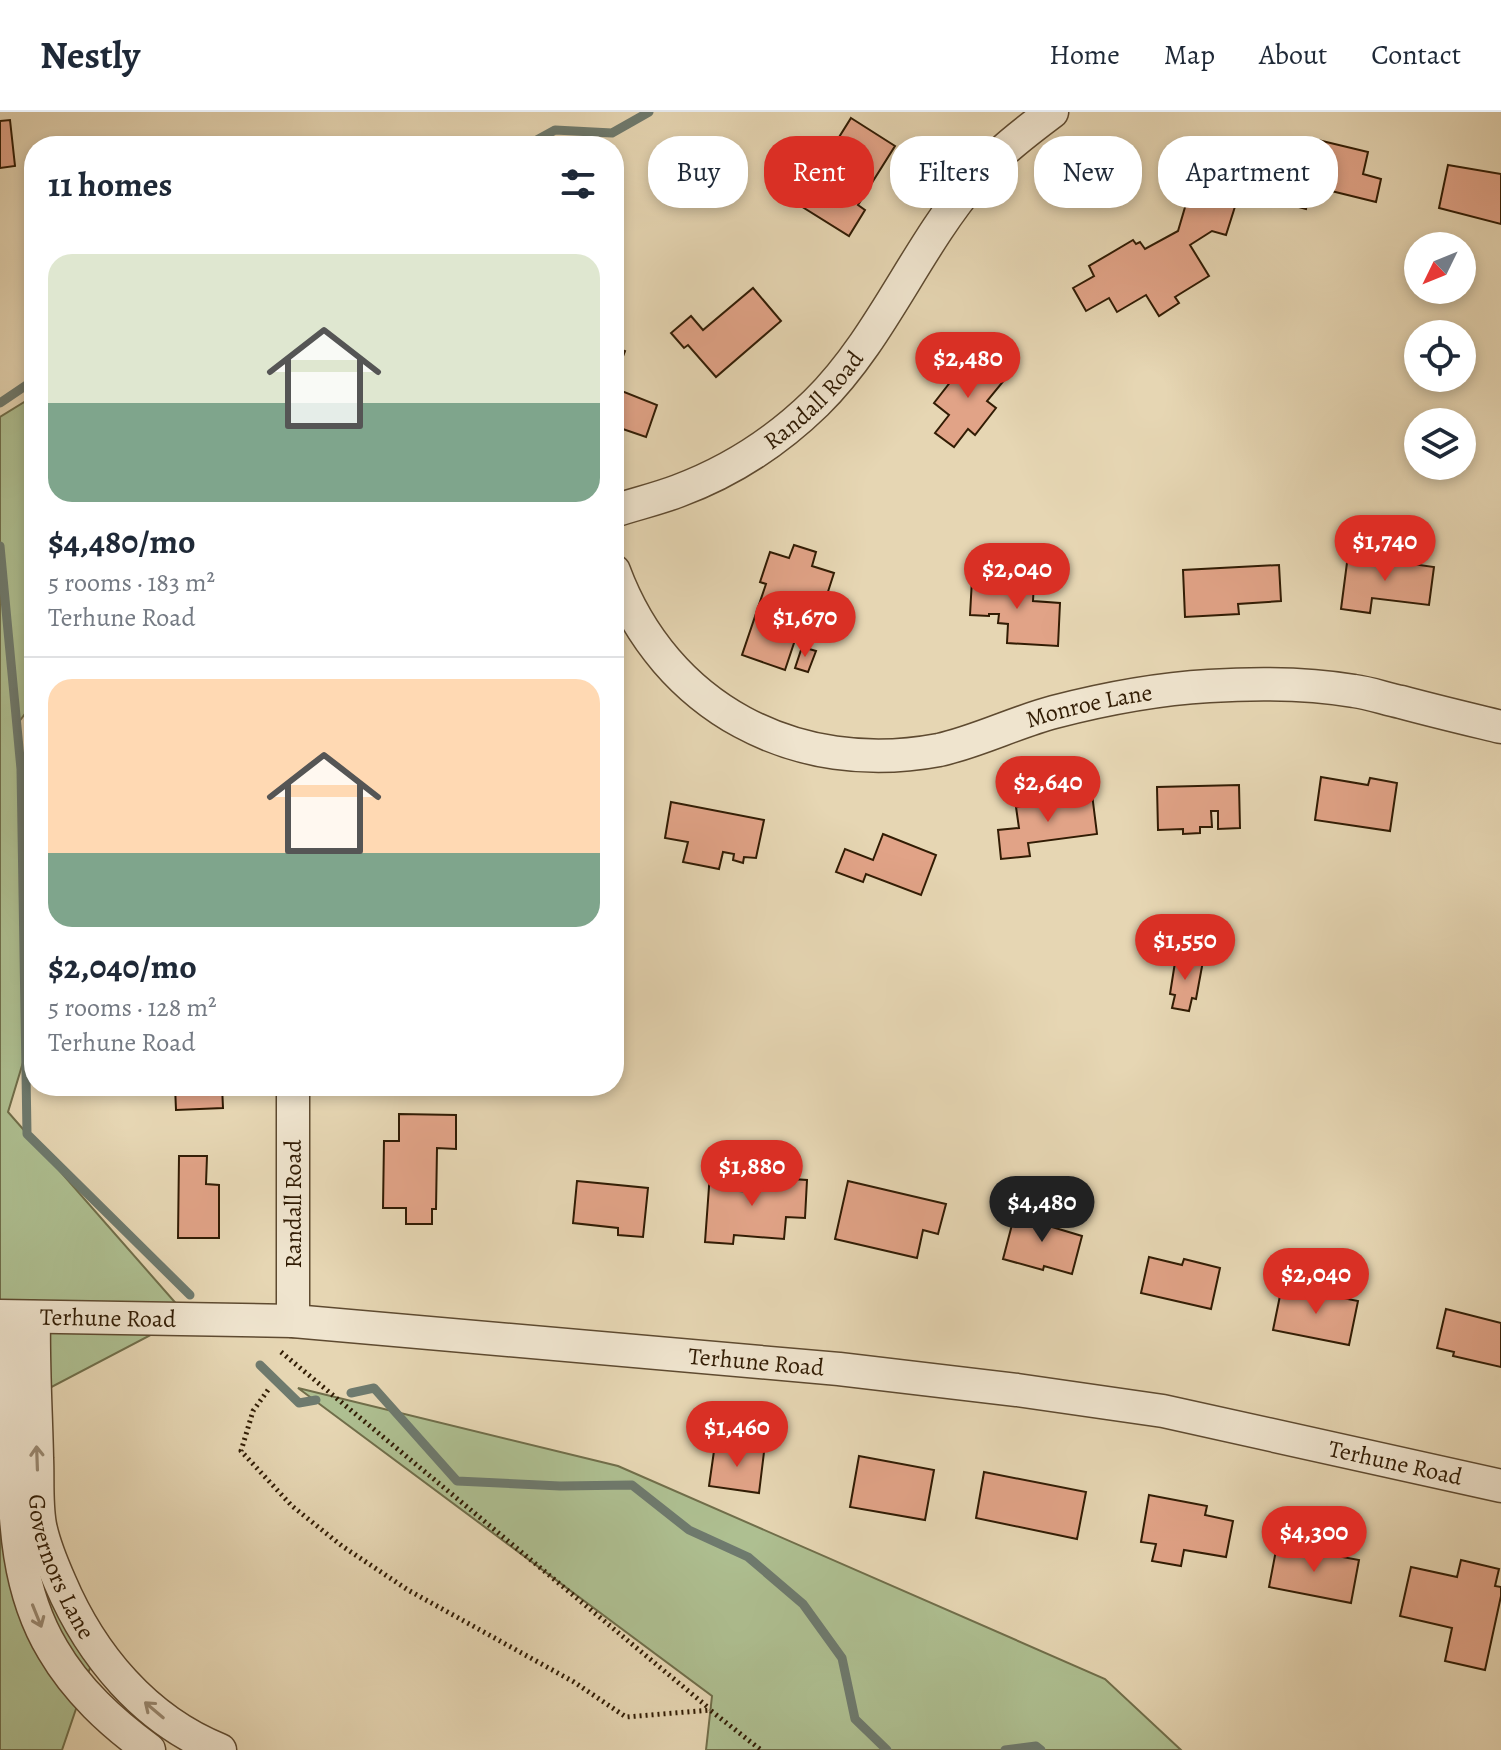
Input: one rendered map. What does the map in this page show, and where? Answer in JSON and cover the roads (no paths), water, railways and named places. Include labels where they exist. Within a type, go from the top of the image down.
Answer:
[{"type":"street","name":"Randall Road","points":[[624,508],[678,491],[726,470],[776,437],[816,403],[851,363],[974,180],[1014,140],[1052,112]]},
{"type":"street","name":"Monroe Lane","points":[[624,598],[652,644],[684,680],[718,708],[761,732],[802,746],[845,755],[893,756],[942,749],[1054,712],[1131,695],[1209,686],[1289,685],[1354,691],[1501,727]]},
{"type":"street","name":"Randall Road","points":[[293,1096],[293,1321]]},
{"type":"street","name":"Terhune Road","points":[[15,1317],[293,1321],[839,1369],[1163,1411],[1501,1486]]},
{"type":"street","name":"Governors Lane","points":[[15,1317],[15,1525],[22,1571],[35,1615],[71,1678],[96,1707],[149,1750]]},
{"type":"street","name":"Governors Lane","points":[[15,1317],[39,1523],[69,1604],[116,1675],[183,1733],[220,1750]]},
{"type":"waterway","points":[[544,136],[555,130],[612,133],[649,112]]},
{"type":"waterway","points":[[0,403],[24,387]]},
{"type":"waterway","points":[[0,546],[21,769],[24,952]]},
{"type":"waterway","points":[[26,1096],[27,1134],[190,1295]]},
{"type":"waterway","points":[[260,1365],[299,1403],[316,1400]]},
{"type":"waterway","points":[[351,1393],[374,1388],[457,1481],[560,1486],[632,1485],[689,1530],[748,1557],[803,1604],[842,1658],[855,1719],[887,1750]]},
{"type":"waterway","points":[[1005,1750],[1036,1746],[1041,1750]]}]
